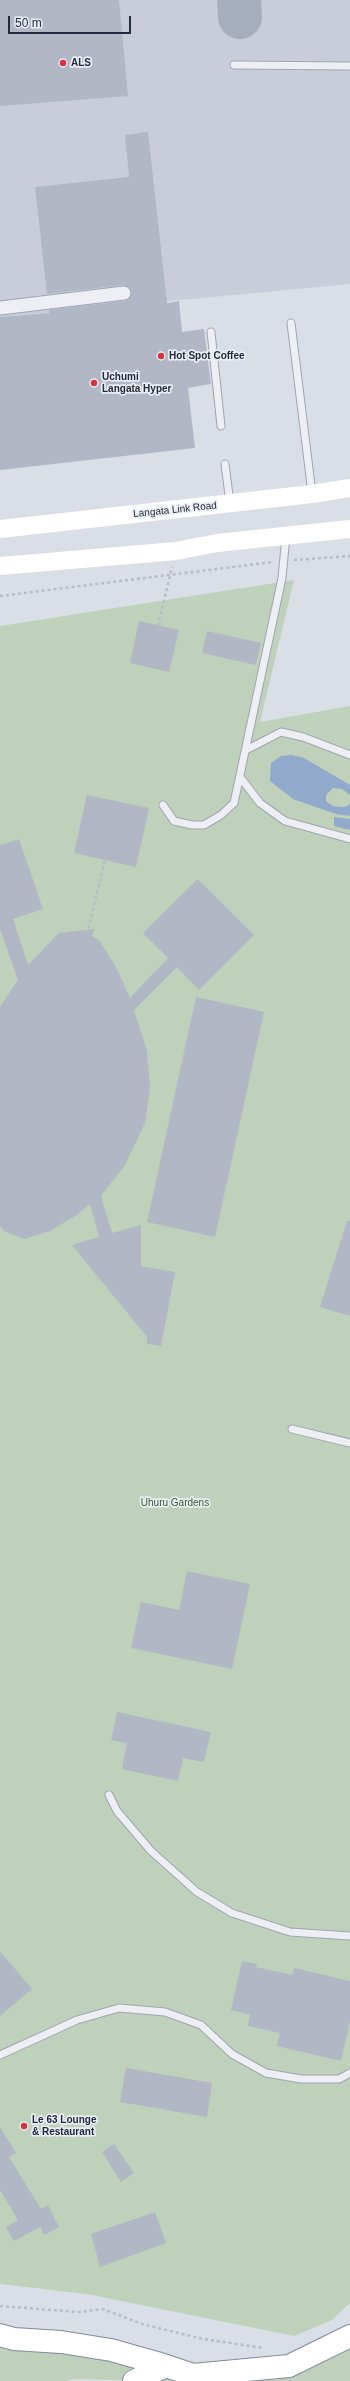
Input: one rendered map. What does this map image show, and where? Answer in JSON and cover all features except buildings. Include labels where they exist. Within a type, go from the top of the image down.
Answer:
[{"type":"highway","points":[[0,2335],[14,2339],[61,2342],[111,2350],[166,2366],[198,2378],[289,2366],[350,2336]]},
{"type":"highway","points":[[134,2381],[166,2366]]},
{"type":"street","points":[[0,308],[124,294]]},
{"type":"street","name":"Langata Link Road","points":[[0,529],[230,504],[350,488]]},
{"type":"street","points":[[0,566],[176,551],[217,543],[350,529]]},
{"type":"lane","points":[[234,65],[350,66]]},
{"type":"lane","points":[[291,323],[312,494]]},
{"type":"lane","points":[[211,332],[221,426]]},
{"type":"lane","points":[[225,464],[230,504]]},
{"type":"lane","points":[[163,804],[174,821],[192,825],[204,824],[221,815],[234,804],[282,578],[286,536]]},
{"type":"lane","points":[[246,750],[281,732],[303,737],[350,755]]},
{"type":"lane","points":[[240,777],[260,804],[285,821],[350,839]]},
{"type":"lane","points":[[292,1429],[350,1443]]},
{"type":"lane","points":[[109,1795],[117,1812],[151,1851],[197,1892],[232,1913],[290,1932],[350,1936]]},
{"type":"lane","points":[[0,2055],[78,2020],[119,2008],[165,2012],[201,2025],[232,2054],[266,2073],[301,2079],[338,2078],[350,2073]]},
{"type":"path","points":[[158,626],[176,551]]},
{"type":"path","points":[[0,596],[284,561],[350,556]]},
{"type":"path","points":[[87,934],[105,860]]},
{"type":"path","points":[[0,2306],[79,2312],[103,2308],[142,2324],[203,2339],[270,2348]]},
{"type":"shaded area","points":[[0,0],[350,0],[350,284],[0,317]]},
{"type":"green space","name":"Uhuru Gardens","points":[[294,580],[260,722],[350,706],[350,2303],[332,2320],[294,2336],[87,2294],[0,2284],[0,626]]},
{"type":"green space","points":[[0,2344],[73,2352],[154,2371],[173,2381],[72,2379],[67,2381],[0,2381]]},
{"type":"green space","points":[[350,2349],[350,2381],[225,2380],[277,2380]]},
{"type":"water","points":[[291,755],[304,758],[350,785],[350,795],[342,789],[333,788],[326,795],[326,801],[333,806],[342,807],[348,806],[350,803],[350,816],[336,814],[293,799],[270,781],[271,763],[281,756]]},
{"type":"water","points":[[334,817],[350,819],[350,830],[334,826]]},
{"type":"taxiway","points":[[239,0],[240,17]]},
{"type":"place","name":"ALS","points":[[63,63]]},
{"type":"place","name":"Hot Spot Coffee","points":[[161,356]]},
{"type":"place","name":"Uchumi Langata Hyper","points":[[94,383]]},
{"type":"place","name":"Le 63 Lounge & Restaurant","points":[[24,2126]]}]
